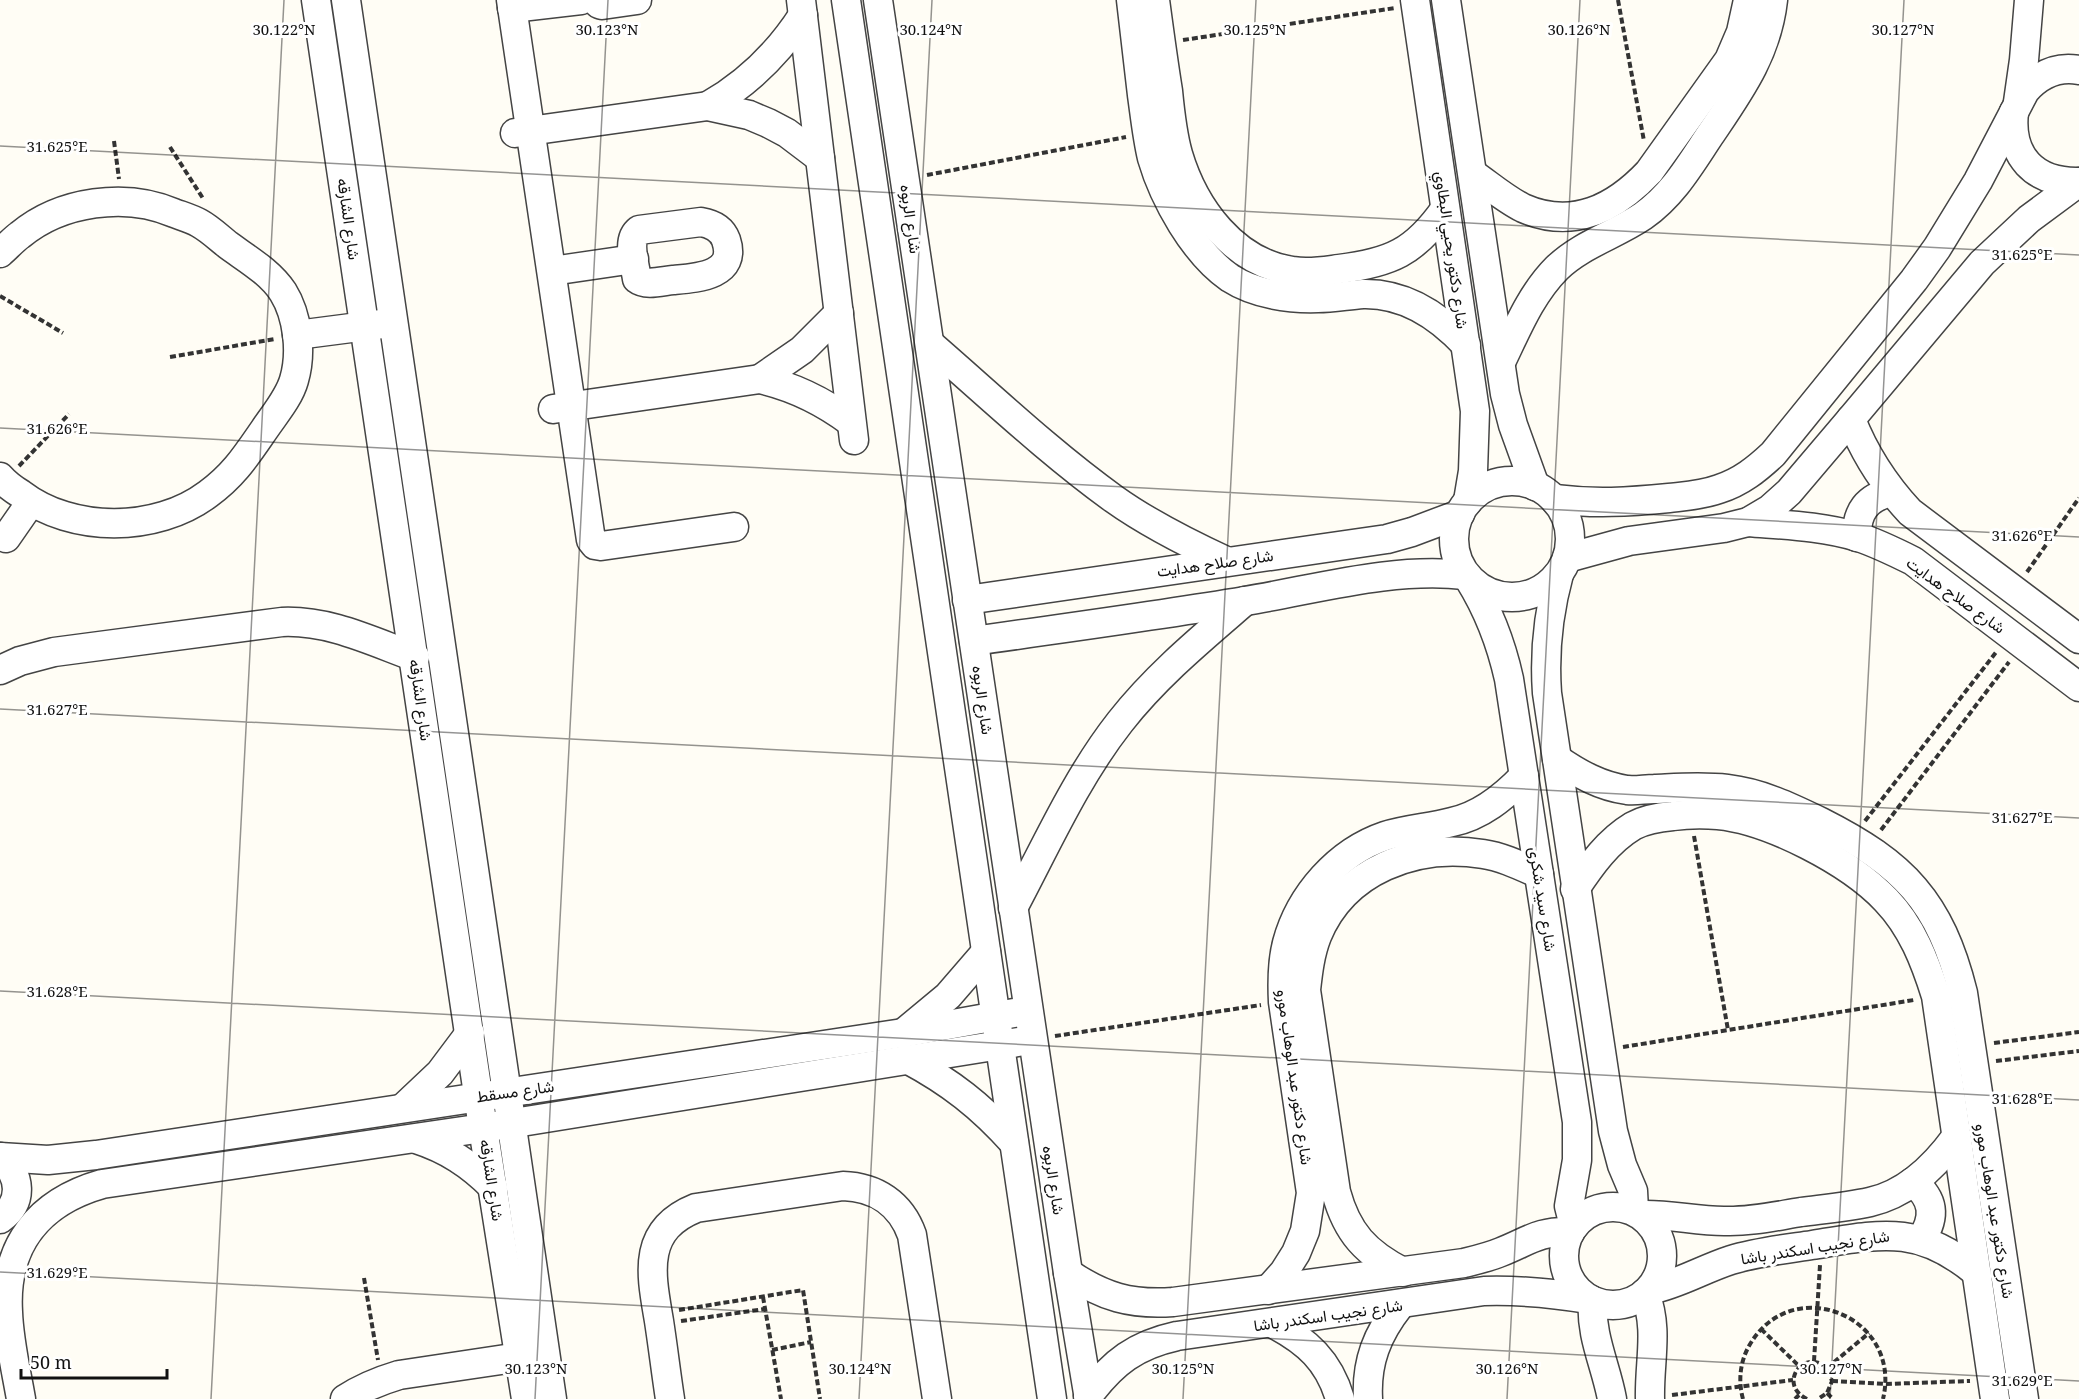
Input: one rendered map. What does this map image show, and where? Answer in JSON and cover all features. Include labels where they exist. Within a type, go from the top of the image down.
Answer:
[{"type":"street","points":[[581,0],[512,4],[523,132],[552,271],[562,407],[591,540],[595,545],[601,546],[734,527]]},
{"type":"street","points":[[595,0],[602,5],[637,0]]},
{"type":"street","name":"شارع الربوه","points":[[846,0],[1052,1399]]},
{"type":"street","name":"شارع الربوه","points":[[878,0],[1028,1011],[1088,1398]]},
{"type":"street","points":[[1131,0],[1152,156],[1169,202],[1196,243],[1230,278],[1274,295],[1297,298],[1365,294],[1389,297],[1432,314],[1466,345]]},
{"type":"street","points":[[1155,0],[1178,153],[1204,209],[1230,242],[1249,256],[1271,266],[1294,272],[1318,272],[1385,261],[1420,240],[1446,209]]},
{"type":"street","name":"شارع دكتور يحيي البطاوي","points":[[1446,0],[1512,425],[1544,493]]},
{"type":"street","points":[[1501,362],[1527,308],[1541,287],[1564,263],[1611,203],[1649,172],[1729,60],[1741,32],[1748,0]]},
{"type":"street","points":[[1473,174],[1505,197],[1543,215],[1564,217],[1592,227],[1642,216],[1678,183],[1749,78],[1763,45],[1773,0]]},
{"type":"street","points":[[2029,0],[2024,60],[2013,128],[2015,144],[2033,170],[2048,178],[2063,182],[2079,182]]},
{"type":"street","name":"شارع دكتور يحيي البطاوي","points":[[1415,3],[1476,421],[1473,471],[1464,508]]},
{"type":"street","points":[[708,106],[762,68],[791,34],[802,8]]},
{"type":"street","points":[[562,407],[760,379],[793,388],[831,407],[853,431],[802,8]]},
{"type":"street","points":[[318,11],[347,9]]},
{"type":"street","name":"شارع الشارقه","points":[[347,9],[552,1399]]},
{"type":"street","name":"شارع الشارقه","points":[[318,11],[483,1128],[526,1399]]},
{"type":"street","points":[[1544,493],[1563,512],[1568,527],[1570,543],[1563,566],[1547,586],[1532,594],[1515,598],[1498,596],[1482,590],[1467,577],[1458,560],[1454,545],[1455,529],[1464,508],[1479,491],[1492,484],[1514,482],[1544,493],[1599,504],[1698,494],[1739,481],[1757,469],[1773,454],[1914,280],[1973,190],[2016,107],[2034,81],[2059,70],[2079,70]]},
{"type":"street","points":[[523,132],[708,106],[749,115],[768,123],[787,133],[820,158]]},
{"type":"street","points":[[1563,566],[1608,545],[1724,528],[1748,522],[1770,509],[1789,492],[1982,263],[2029,219],[2079,182]]},
{"type":"street","points":[[0,253],[21,233],[52,215],[86,204],[122,201],[162,208],[200,224],[268,274],[283,292],[292,313],[297,335],[298,358],[294,381],[283,402],[234,473],[206,496],[173,513],[138,522],[101,523],[65,516],[31,502],[2,479]]},
{"type":"street","points":[[880,228],[912,223]]},
{"type":"street","points":[[552,271],[634,259]]},
{"type":"street","points":[[1385,261],[1389,297]]},
{"type":"street","points":[[760,379],[802,350],[839,313]]},
{"type":"street","points":[[297,335],[393,322]]},
{"type":"street","points":[[930,344],[1080,473],[1114,499],[1169,533],[1226,561]]},
{"type":"street","points":[[1851,419],[1861,445],[1875,469],[1910,512],[2079,639]]},
{"type":"street","points":[[1857,537],[1860,512],[1874,498],[1892,492]]},
{"type":"street","points":[[6,538],[31,502]]},
{"type":"street","name":"شارع صلاح هدايت","points":[[967,600],[1387,539],[1412,532],[1464,508]]},
{"type":"street","name":"شارع صلاح هدايت","points":[[1748,522],[1824,529],[1857,537],[1912,561],[2079,687]]},
{"type":"street","name":"شارع سيد شكرى","points":[[1563,566],[1546,632],[1547,693],[1575,889],[1614,1131],[1638,1213]]},
{"type":"street","points":[[974,641],[1245,601],[1406,573],[1435,572],[1467,577]]},
{"type":"street","name":"شارع سيد شكرى","points":[[1467,577],[1483,601],[1495,627],[1509,679],[1577,1122],[1577,1160],[1569,1206],[1572,1229]]},
{"type":"street","points":[[1013,908],[1072,796],[1094,758],[1120,722],[1148,689],[1245,601]]},
{"type":"street","points":[[0,670],[20,661],[54,652],[282,621],[309,622],[336,627],[415,657]]},
{"type":"street","name":"شارع دكتور عبد الوهاب مورو","points":[[1557,759],[1578,774],[1603,784],[1628,790],[1727,789],[1782,802],[1860,843],[1897,869],[1921,896],[1940,925],[1954,958],[1963,993],[2024,1399]]},
{"type":"street","name":"شارع دكتور عبد الوهاب مورو","points":[[1268,1290],[1290,1263],[1305,1231],[1311,1193],[1283,1002],[1282,972],[1287,943],[1303,906],[1313,889],[1333,867],[1357,849],[1384,836],[1453,822],[1473,815],[1509,791],[1524,776]]},
{"type":"street","points":[[1628,790],[1628,808],[1634,825]]},
{"type":"street","name":"شارع دكتور عبد الوهاب مورو","points":[[1575,889],[1592,864],[1634,825],[1662,817],[1690,814],[1719,815],[1747,821],[1774,831],[1831,857],[1861,877],[1887,901],[1908,930],[1925,962],[1936,996],[1993,1390]]},
{"type":"street","points":[[1453,822],[1461,836],[1457,851]]},
{"type":"street","name":"شارع دكتور عبد الوهاب مورو","points":[[1403,1272],[1380,1260],[1361,1244],[1347,1223],[1336,1192],[1306,990],[1317,936],[1330,912],[1348,891],[1369,874],[1394,861],[1420,854],[1457,851],[1485,854],[1513,862],[1539,874]]},
{"type":"street","points":[[986,952],[905,1046],[937,1075],[965,1094],[991,1117],[1014,1143]]},
{"type":"street","name":"شارع مسقط","points":[[11,1222],[42,1215],[60,1201],[80,1190],[102,1184],[511,1123],[905,1046],[996,1017],[1028,1011]]},
{"type":"street","points":[[404,1107],[440,1073],[470,1033]]},
{"type":"street","name":"شارع مسقط","points":[[0,1157],[23,1160],[72,1158],[507,1092],[905,1046],[1000,1045],[1033,1040]]},
{"type":"street","points":[[1638,1213],[1652,1225],[1659,1237],[1662,1264],[1657,1278],[1648,1291],[1634,1301],[1620,1305],[1606,1305],[1590,1300],[1576,1289],[1568,1276],[1564,1261],[1565,1246],[1572,1229],[1583,1216],[1594,1210],[1607,1206],[1621,1207],[1638,1213],[1708,1221],[1744,1221],[1872,1202],[1913,1182],[1944,1154],[1956,1137]]},
{"type":"street","points":[[414,1138],[457,1156],[492,1187]]},
{"type":"street","points":[[0,1157],[15,1174],[18,1185],[12,1207],[14,1262],[8,1294],[9,1327],[21,1399]]},
{"type":"street","points":[[1913,1182],[1923,1190],[1932,1215],[1929,1228],[1921,1240]]},
{"type":"street","points":[[670,1399],[652,1272],[655,1246],[661,1234],[677,1217],[696,1208],[843,1186],[865,1188],[876,1192],[894,1206],[908,1224],[912,1235],[937,1399]]},
{"type":"street","points":[[1305,1231],[1316,1235],[1327,1234],[1347,1223]]},
{"type":"street","name":"شارع نجيب اسكندر باشا","points":[[1068,1273],[1108,1296],[1131,1302],[1154,1303],[1403,1272],[1484,1258],[1536,1235],[1572,1229]]},
{"type":"street","name":"شارع نجيب اسكندر باشا","points":[[1648,1291],[1680,1282],[1731,1260],[1876,1235],[1899,1235],[1941,1247],[1960,1258],[1976,1272]]},
{"type":"street","name":"شارع نجيب اسكندر باشا","points":[[1088,1398],[1102,1377],[1119,1361],[1138,1349],[1160,1340],[1496,1291],[1553,1293],[1590,1300]]},
{"type":"street","points":[[1648,1291],[1654,1325],[1649,1375],[1650,1399]]},
{"type":"street","points":[[1590,1300],[1594,1335],[1606,1371],[1612,1399]]},
{"type":"street","points":[[1154,1303],[1149,1323],[1160,1340]]},
{"type":"street","points":[[1368,1399],[1369,1364],[1376,1342],[1386,1323],[1400,1305]]},
{"type":"street","points":[[1272,1323],[1295,1334],[1314,1351],[1329,1371],[1340,1399]]},
{"type":"street","points":[[345,1399],[381,1380],[399,1375],[520,1357]]},
{"type":"street","points":[[1329,1371],[1349,1361],[1369,1364]]},
{"type":"path","points":[[1618,0],[1649,172]]},
{"type":"path","points":[[1161,44],[1415,3]]},
{"type":"path","points":[[905,179],[1147,132]]},
{"type":"path","points":[[114,141],[122,201]]},
{"type":"path","points":[[170,147],[202,194],[204,208],[200,224]]},
{"type":"path","points":[[0,296],[63,333]]},
{"type":"path","points":[[170,357],[297,335]]},
{"type":"path","points":[[2,479],[69,414]]},
{"type":"path","points":[[2015,589],[2079,498]]},
{"type":"path","points":[[1860,843],[2016,640]]},
{"type":"path","points":[[1860,843],[2016,640]]},
{"type":"path","points":[[1690,814],[1728,1030]]},
{"type":"path","points":[[1601,1051],[1936,996]]},
{"type":"path","points":[[1033,1040],[1283,1002]]},
{"type":"path","points":[[1972,1055],[2079,1032]]},
{"type":"path","points":[[1972,1055],[2079,1051]]},
{"type":"path","points":[[1814,1361],[1821,1244]]},
{"type":"path","points":[[364,1278],[381,1380]]},
{"type":"path","points":[[658,1318],[803,1290],[820,1399]]},
{"type":"path","points":[[763,1297],[781,1399]]},
{"type":"path","points":[[1743,1399],[1740,1386],[1743,1361],[1753,1339],[1761,1329],[1787,1312],[1817,1307],[1851,1318],[1869,1333],[1882,1357],[1886,1384],[1884,1399]]},
{"type":"path","points":[[658,1318],[765,1309]]},
{"type":"path","points":[[1761,1329],[1800,1366]]},
{"type":"path","points":[[1827,1368],[1869,1333]]},
{"type":"path","points":[[772,1350],[811,1342]]},
{"type":"path","points":[[1807,1399],[1799,1395],[1793,1380],[1800,1366],[1814,1361],[1827,1368],[1832,1381],[1827,1394],[1818,1399]]},
{"type":"path","points":[[1650,1399],[1793,1380]]},
{"type":"path","points":[[1832,1381],[1993,1390]]},
{"type":"path","points":[[1827,1394],[1833,1399]]},
{"type":"path","points":[[1795,1399],[1799,1395]]}]
